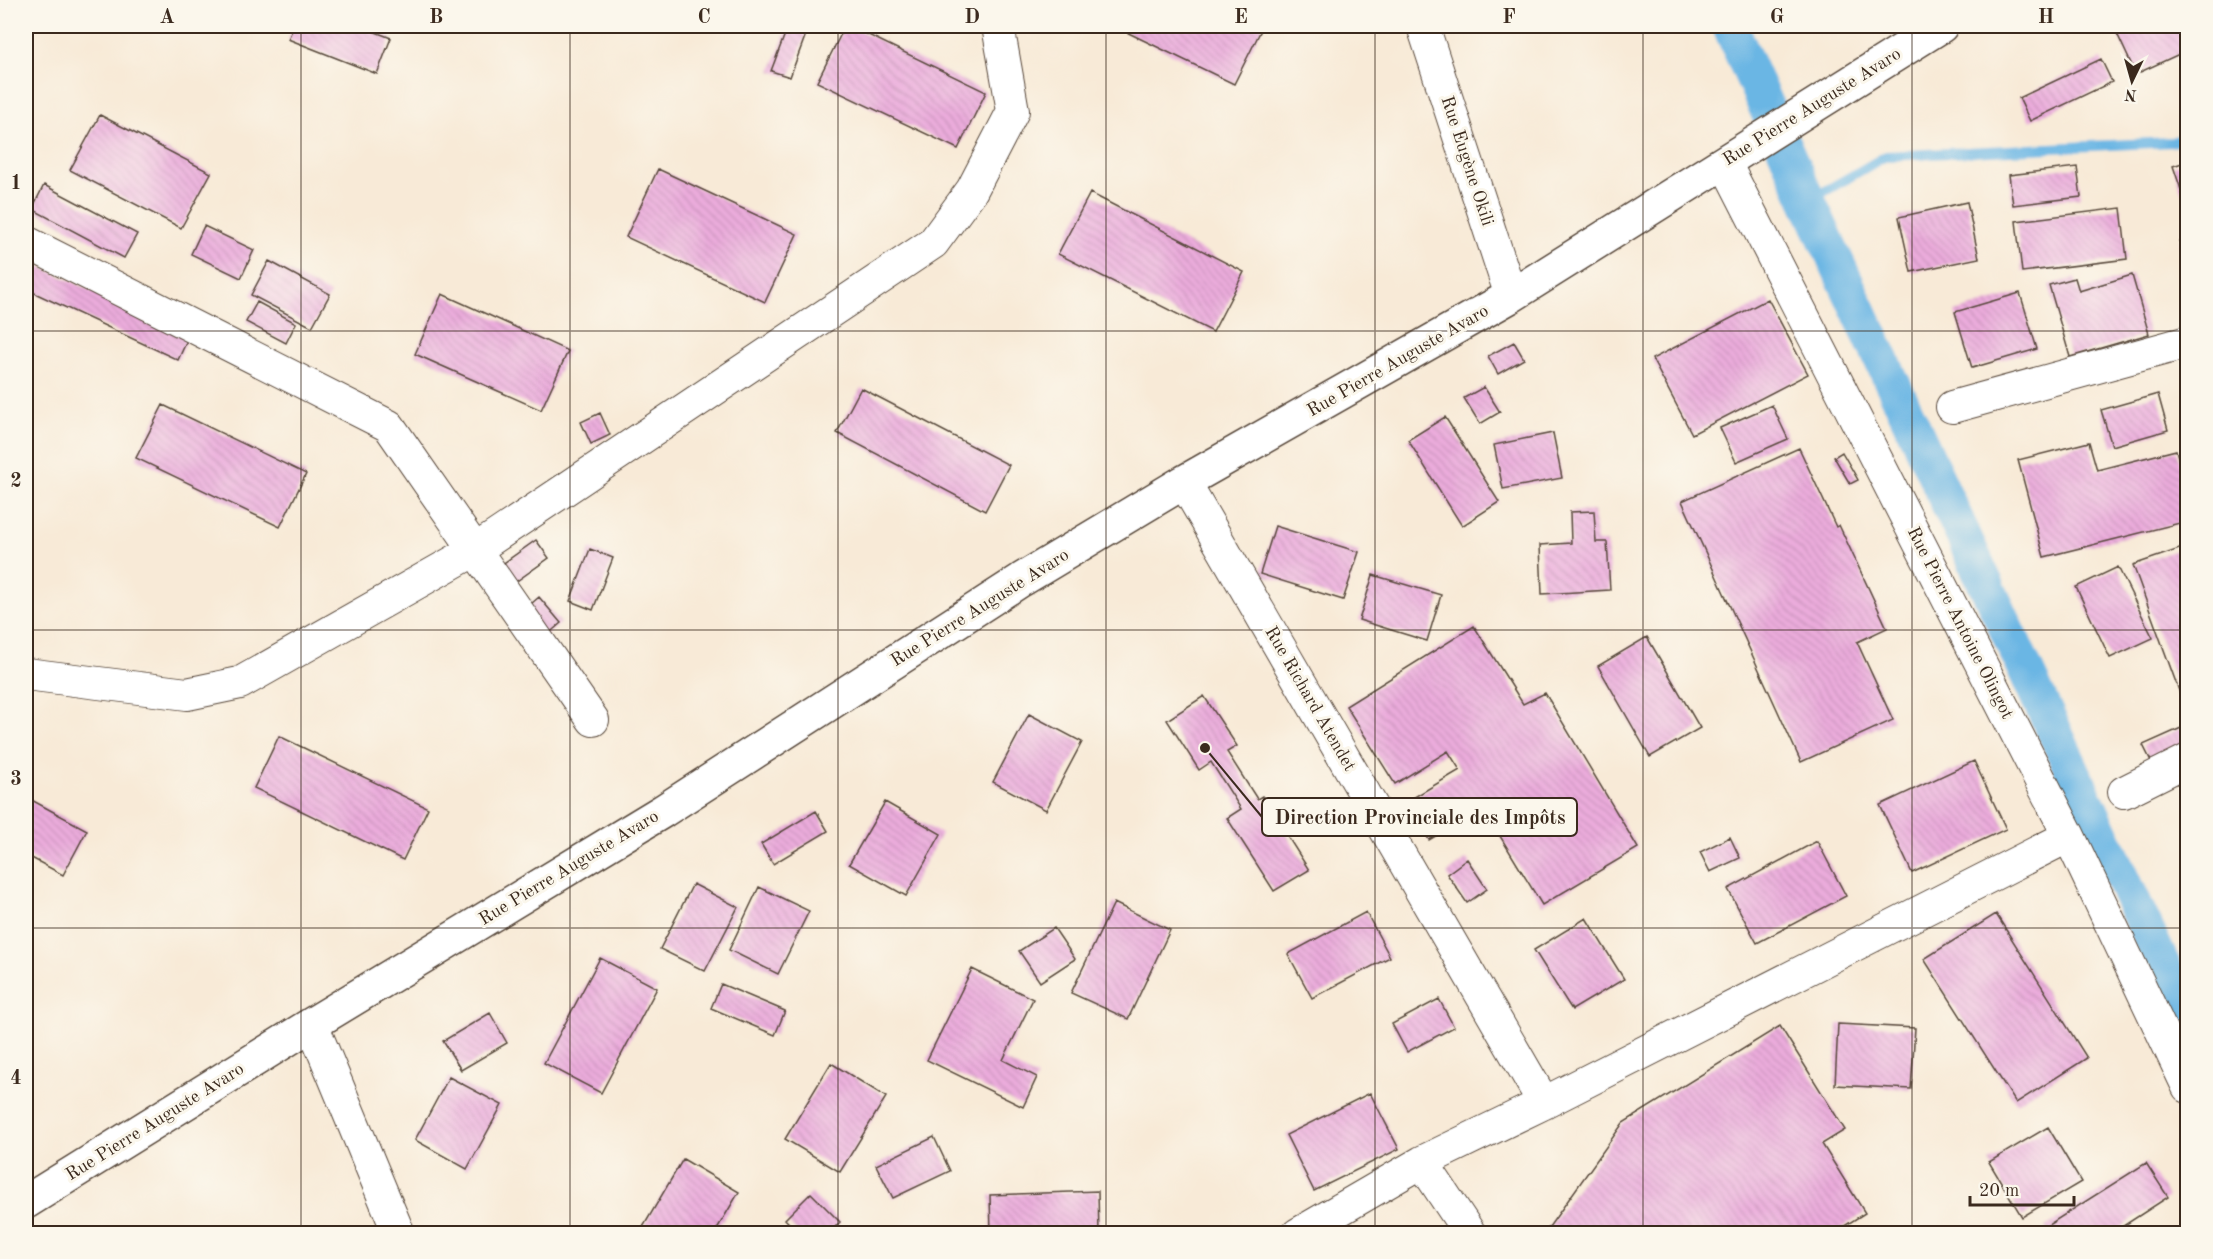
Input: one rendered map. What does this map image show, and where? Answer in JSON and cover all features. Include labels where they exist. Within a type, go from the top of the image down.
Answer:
[{"type":"street","points":[[26,674],[187,694],[240,683],[475,550],[933,243],[972,190],[1013,111],[998,26]]},
{"type":"street","name":"Rue Eugène Okili","points":[[1423,26],[1511,296]]},
{"type":"street","name":"Rue Pierre Auguste Avaro","points":[[26,1202],[312,1024],[663,811],[1021,580],[1184,482],[1511,296],[1941,26]]},
{"type":"street","name":"Rue Pierre Antoine Olingot","points":[[1725,163],[2069,836],[2187,1087]]},
{"type":"street","points":[[26,242],[389,426],[593,720]]},
{"type":"street","points":[[1952,407],[2187,342]]},
{"type":"street","name":"Rue Richard Atendet","points":[[1184,482],[1544,1103]]},
{"type":"street","points":[[2124,792],[2187,760]]},
{"type":"street","points":[[1298,1233],[1422,1162],[1544,1103],[2069,836]]},
{"type":"street","points":[[312,1024],[399,1233]]},
{"type":"street","points":[[1422,1162],[1470,1233]]},
{"type":"building","points":[[294,26],[360,26],[391,38],[377,74],[288,39]]},
{"type":"building","points":[[788,26],[809,26],[790,77],[771,71]]},
{"type":"building","points":[[845,26],[850,26],[986,92],[958,149],[817,82]]},
{"type":"building","points":[[1114,26],[1263,26],[1234,84]]},
{"type":"building","points":[[2188,26],[2188,50],[2136,74],[2114,27]]},
{"type":"building","points":[[2101,59],[2112,82],[2030,121],[2019,98]]},
{"type":"building","points":[[100,115],[211,173],[181,228],[70,170]]},
{"type":"building","points":[[2188,161],[2188,207],[2187,207],[2173,166]]},
{"type":"building","points":[[2077,167],[2081,197],[2013,205],[2009,175]]},
{"type":"building","points":[[658,169],[797,234],[765,302],[626,237]]},
{"type":"building","points":[[44,185],[137,234],[124,258],[32,209]]},
{"type":"building","points":[[1090,193],[1244,272],[1213,332],[1058,254]]},
{"type":"building","points":[[1967,202],[1979,258],[1911,272],[1899,217]]},
{"type":"building","points":[[2121,208],[2127,259],[2022,272],[2016,221]]},
{"type":"building","points":[[204,226],[254,250],[241,278],[191,254]]},
{"type":"building","points":[[2188,240],[2188,265],[2187,266],[2180,242]]},
{"type":"building","points":[[26,260],[189,336],[178,360],[26,289]]},
{"type":"building","points":[[269,261],[330,294],[312,327],[251,295]]},
{"type":"building","points":[[2132,275],[2149,334],[2070,357],[2049,285],[2075,278],[2079,291]]},
{"type":"building","points":[[2020,293],[2037,349],[1972,368],[1955,312]]},
{"type":"building","points":[[442,294],[568,351],[541,410],[415,354]]},
{"type":"building","points":[[1768,299],[1808,374],[1692,434],[1652,359]]},
{"type":"building","points":[[257,302],[296,323],[286,343],[246,322]]},
{"type":"building","points":[[1514,342],[1524,359],[1498,374],[1488,356]]},
{"type":"building","points":[[1484,387],[1500,412],[1480,424],[1464,398]]},
{"type":"building","points":[[861,388],[1009,465],[985,511],[837,433]]},
{"type":"building","points":[[2158,394],[2168,430],[2112,446],[2101,410]]},
{"type":"building","points":[[163,405],[306,474],[280,527],[136,458]]},
{"type":"building","points":[[1772,405],[1788,439],[1736,462],[1720,428]]},
{"type":"building","points":[[600,413],[610,435],[591,444],[581,422]]},
{"type":"building","points":[[1445,417],[1499,502],[1462,526],[1408,440]]},
{"type":"building","points":[[1553,433],[1562,478],[1503,489],[1494,445]]},
{"type":"building","points":[[2089,442],[2097,470],[2176,450],[2188,494],[2188,521],[2044,557],[2018,460]]},
{"type":"building","points":[[1799,448],[1836,527],[1839,525],[1887,628],[1857,642],[1893,720],[1801,762],[1682,501]]},
{"type":"building","points":[[1842,452],[1858,480],[1850,484],[1834,457]]},
{"type":"building","points":[[1594,511],[1596,542],[1607,542],[1610,590],[1542,594],[1540,545],[1571,543],[1570,512]]},
{"type":"building","points":[[1275,526],[1359,552],[1343,600],[1260,574]]},
{"type":"building","points":[[536,540],[549,558],[514,583],[501,565]]},
{"type":"building","points":[[2188,546],[2188,697],[2182,699],[2133,565]]},
{"type":"building","points":[[590,549],[613,558],[593,610],[570,601]]},
{"type":"building","points":[[2118,567],[2153,638],[2110,658],[2076,587]]},
{"type":"building","points":[[1373,575],[1441,595],[1427,641],[1359,620]]},
{"type":"building","points":[[539,597],[561,623],[546,636],[524,610]]},
{"type":"building","points":[[1474,626],[1523,704],[1545,693],[1638,848],[1542,905],[1483,808],[1429,840],[1406,802],[1460,770],[1448,751],[1395,784],[1346,706]]},
{"type":"building","points":[[1647,637],[1700,728],[1650,757],[1598,666]]},
{"type":"building","points":[[1204,696],[1237,746],[1227,752],[1257,799],[1262,796],[1309,870],[1274,891],[1227,818],[1241,809],[1211,762],[1199,770],[1167,720]]},
{"type":"building","points":[[1029,714],[1082,742],[1046,810],[993,782]]},
{"type":"building","points":[[2188,725],[2188,751],[2154,767],[2143,745]]},
{"type":"building","points":[[279,736],[428,808],[403,860],[254,788]]},
{"type":"building","points":[[1974,761],[2006,829],[1912,873],[1880,805]]},
{"type":"building","points":[[26,797],[87,830],[63,875],[26,855]]},
{"type":"building","points":[[885,802],[941,834],[906,896],[849,864]]},
{"type":"building","points":[[816,811],[828,831],[773,864],[761,844]]},
{"type":"building","points":[[1730,837],[1740,858],[1710,872],[1700,852]]},
{"type":"building","points":[[1817,841],[1846,896],[1757,943],[1728,889]]},
{"type":"building","points":[[1467,859],[1487,889],[1467,903],[1447,874]]},
{"type":"building","points":[[693,884],[738,907],[705,971],[660,949]]},
{"type":"building","points":[[759,887],[809,911],[778,974],[729,950]]},
{"type":"building","points":[[1114,903],[1170,930],[1128,1019],[1071,993]]},
{"type":"building","points":[[1366,912],[1390,957],[1312,998],[1288,954]]},
{"type":"building","points":[[1996,914],[2087,1058],[2016,1103],[1924,959]]},
{"type":"building","points":[[1586,918],[1624,979],[1572,1010],[1534,950]]},
{"type":"building","points":[[1054,928],[1075,959],[1040,982],[1019,951]]},
{"type":"building","points":[[600,958],[657,988],[601,1093],[544,1063]]},
{"type":"building","points":[[972,969],[1033,999],[1003,1060],[1037,1077],[1023,1107],[927,1060]]},
{"type":"building","points":[[721,984],[785,1011],[775,1035],[711,1008]]},
{"type":"building","points":[[1439,999],[1454,1027],[1407,1052],[1392,1024]]},
{"type":"building","points":[[490,1013],[507,1043],[461,1070],[443,1041]]},
{"type":"building","points":[[1838,1024],[1915,1028],[1911,1089],[1835,1085]]},
{"type":"building","points":[[1780,1026],[1845,1130],[1822,1144],[1865,1213],[1832,1234],[1544,1234],[1623,1123]]},
{"type":"building","points":[[831,1063],[886,1097],[840,1172],[785,1139]]},
{"type":"building","points":[[449,1077],[502,1105],[467,1169],[415,1140]]},
{"type":"building","points":[[1370,1093],[1399,1149],[1314,1191],[1286,1135]]},
{"type":"building","points":[[2048,1127],[2081,1182],[2022,1217],[1989,1162]]},
{"type":"building","points":[[934,1137],[950,1171],[893,1198],[876,1165]]},
{"type":"building","points":[[683,1159],[739,1192],[714,1234],[639,1234]]},
{"type":"building","points":[[2146,1163],[2168,1197],[2111,1234],[2049,1234],[2045,1227]]},
{"type":"building","points":[[1098,1191],[1099,1234],[991,1234],[990,1195]]},
{"type":"building","points":[[811,1193],[840,1222],[828,1234],[799,1234],[785,1219]]},
{"type":"waterway","points":[[1730,26],[1808,201],[2188,1020]]},
{"type":"waterway","points":[[1808,201],[1886,156],[2172,142],[2188,137]]},
{"type":"place","name":"Direction Provinciale des Impôts","points":[[1205,748]]}]
